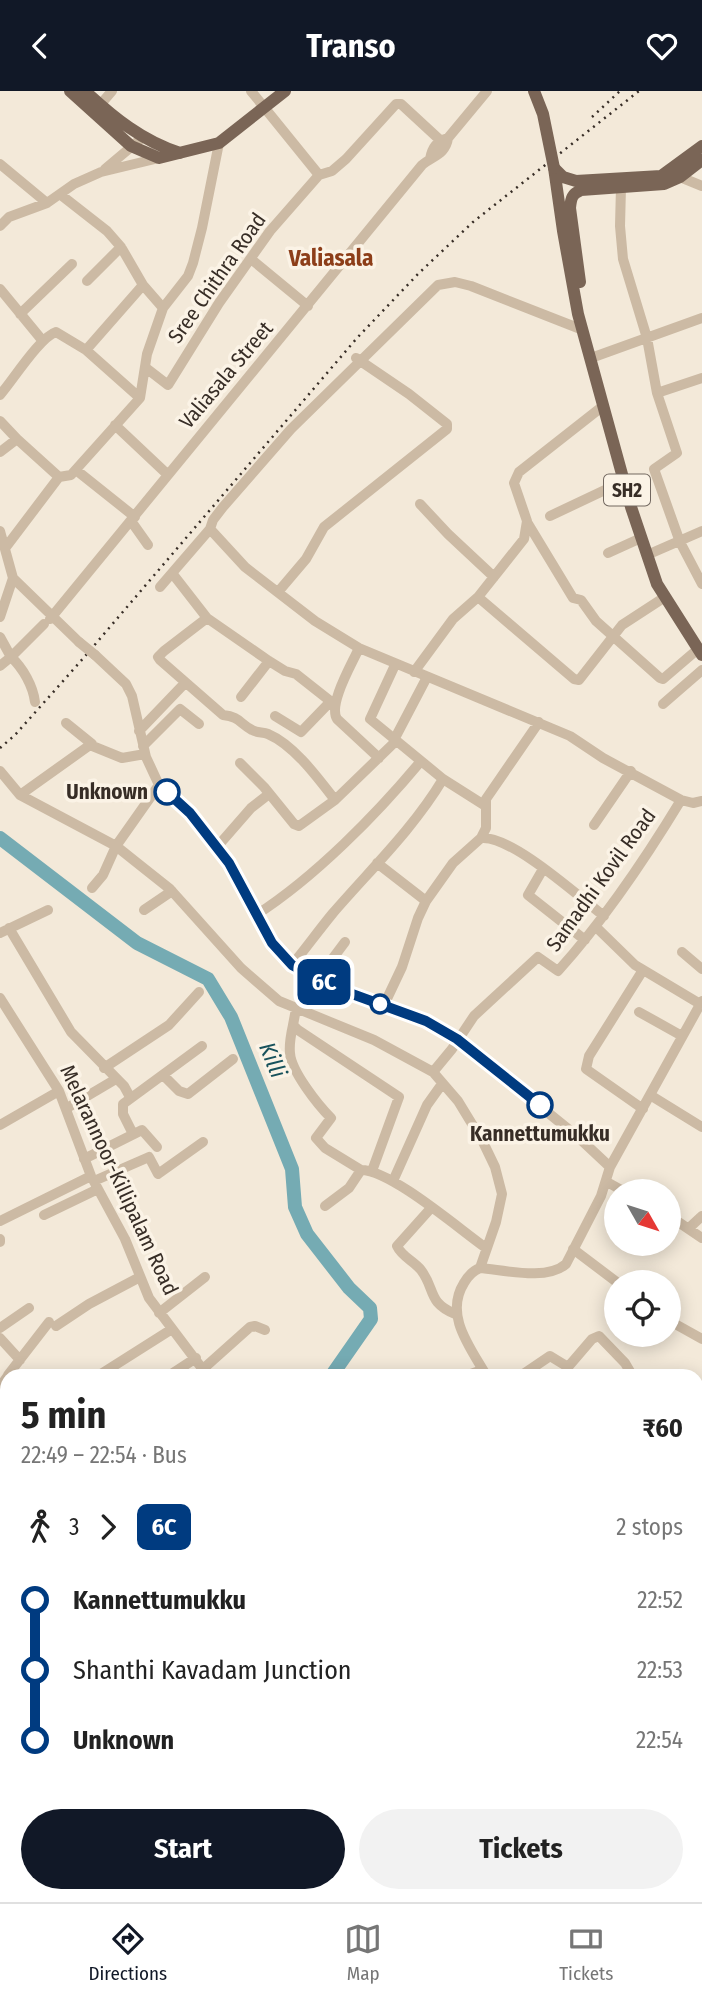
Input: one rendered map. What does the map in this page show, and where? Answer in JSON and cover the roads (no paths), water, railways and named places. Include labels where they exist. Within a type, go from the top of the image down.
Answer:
[{"type":"main road","points":[[70,91],[131,146],[159,157],[219,143],[285,91]]},
{"type":"main road","points":[[85,91],[115,118],[143,137],[180,153]]},
{"type":"main road","points":[[534,91],[543,114],[554,168],[563,177],[576,181],[661,176],[702,146]]},
{"type":"main road","points":[[578,314],[582,293],[570,208],[571,198],[581,190],[664,184],[680,177],[702,160]]},
{"type":"main road","name":"SH2","points":[[554,168],[578,314],[641,538],[657,584],[700,652]]},
{"type":"main road","points":[[558,198],[564,189],[576,181]]},
{"type":"street","points":[[100,105],[112,91]]},
{"type":"street","points":[[251,91],[319,175]]},
{"type":"street","points":[[444,139],[487,91]]},
{"type":"street","name":"Sree Chithra Road","points":[[146,368],[168,384],[219,303],[270,231],[319,175],[332,171],[346,159],[396,104],[401,104],[444,139]]},
{"type":"street","points":[[101,172],[143,137]]},
{"type":"street","name":"Valiasala Street","points":[[0,666],[48,620],[430,159],[432,150],[444,139]]},
{"type":"street","points":[[6,547],[60,477],[71,475],[140,398],[153,335],[163,308],[188,276],[193,263],[219,143]]},
{"type":"street","points":[[0,226],[9,217],[47,203],[74,184],[101,172],[159,157]]},
{"type":"street","points":[[0,165],[47,203]]},
{"type":"street","points":[[680,177],[702,186]]},
{"type":"street","points":[[621,187],[623,259],[647,338],[657,393],[677,453],[654,469],[680,542],[702,584]]},
{"type":"street","points":[[61,195],[107,231],[121,247],[143,285],[163,308]]},
{"type":"street","points":[[87,281],[121,247]]},
{"type":"street","points":[[251,259],[308,306]]},
{"type":"street","points":[[20,314],[72,264]]},
{"type":"street","points":[[160,587],[210,529],[223,507],[291,429],[432,289],[444,283],[471,286],[583,330]]},
{"type":"street","points":[[86,350],[143,285]]},
{"type":"street","points":[[0,289],[43,341]]},
{"type":"street","points":[[591,358],[702,318]]},
{"type":"street","points":[[0,395],[43,341],[56,332],[86,350],[140,398]]},
{"type":"street","points":[[278,592],[306,559],[324,527],[447,429],[447,424],[358,360]]},
{"type":"street","points":[[657,393],[702,379]]},
{"type":"street","points":[[603,406],[519,472],[514,483],[527,522],[573,598],[581,600],[596,621],[663,679],[672,669],[700,652]]},
{"type":"street","points":[[0,421],[60,477]]},
{"type":"street","points":[[115,425],[167,474]]},
{"type":"street","points":[[0,452],[17,439]]},
{"type":"street","points":[[76,470],[133,519],[148,545]]},
{"type":"street","points":[[550,516],[624,481]]},
{"type":"street","points":[[421,504],[448,534],[494,577]]},
{"type":"street","points":[[414,672],[453,619],[478,597],[524,539],[527,522]]},
{"type":"street","points":[[210,529],[245,567],[315,621],[359,648],[570,736],[603,758],[681,800],[694,803],[702,801]]},
{"type":"street","points":[[0,531],[13,578],[48,620],[95,655],[126,684],[144,750],[159,785],[190,813],[217,847],[246,890],[272,943],[292,965],[333,987],[426,1021],[457,1039],[578,1137],[610,1167]]},
{"type":"street","points":[[647,555],[702,531]]},
{"type":"street","points":[[608,553],[641,538]]},
{"type":"street","points":[[172,573],[207,618],[268,661],[296,674],[332,703],[337,719],[379,758]]},
{"type":"street","points":[[0,617],[13,578]]},
{"type":"street","points":[[478,597],[574,679],[579,680],[622,625],[665,597]]},
{"type":"street","points":[[207,618],[158,657],[223,715],[237,717],[251,730],[267,734],[287,748],[310,769],[335,800]]},
{"type":"street","points":[[0,637],[34,690],[35,702]]},
{"type":"street","points":[[275,716],[301,732],[332,703],[359,648]]},
{"type":"street","points":[[241,697],[268,661]]},
{"type":"street","points":[[395,665],[370,719],[443,779],[484,806]]},
{"type":"street","points":[[663,704],[702,670]]},
{"type":"street","points":[[240,763],[296,826],[309,821],[335,800],[395,740],[427,677]]},
{"type":"street","points":[[139,731],[185,683]]},
{"type":"street","points":[[66,723],[92,744],[122,758],[144,750],[180,709],[199,724]]},
{"type":"street","points":[[384,1005],[402,967],[426,901],[453,863],[481,838],[486,828],[486,799],[538,722]]},
{"type":"street","points":[[20,795],[82,748],[92,744]]},
{"type":"street","points":[[256,915],[287,895],[382,807],[421,761]]},
{"type":"street","points":[[0,771],[20,795],[116,846],[172,891],[241,968],[279,1001],[374,1040],[433,1072],[458,1101],[484,1142],[495,1167],[502,1194],[496,1222],[480,1268]]},
{"type":"street","points":[[594,825],[631,771]]},
{"type":"street","points":[[292,965],[331,915],[427,805],[443,779]]},
{"type":"street","points":[[92,888],[103,875],[116,846],[159,785]]},
{"type":"street","points":[[217,847],[251,808],[269,794]]},
{"type":"street","name":"Samadhi Kovil Road","points":[[457,1039],[482,1007],[538,957],[558,971],[604,916],[644,860],[681,800]]},
{"type":"street","points":[[481,838],[490,837],[529,857],[604,916]]},
{"type":"street","points":[[377,863],[426,901]]},
{"type":"street","points":[[542,869],[528,895],[585,940]]},
{"type":"street","points":[[144,910],[172,891]]},
{"type":"street","points":[[48,910],[4,931],[71,1032],[130,1097]]},
{"type":"street","points":[[596,926],[627,958],[643,970],[701,1002],[610,1167],[608,1179]]},
{"type":"street","points":[[318,978],[345,942]]},
{"type":"street","points":[[682,953],[702,969]]},
{"type":"street","points":[[643,970],[589,1056],[586,1069],[643,1109]]},
{"type":"street","points":[[104,1068],[169,1025],[199,992]]},
{"type":"street","name":"Melarannoor-Killipalam Road","points":[[0,998],[59,1091],[84,1159],[125,1239],[149,1298],[203,1369]]},
{"type":"street","points":[[296,1009],[289,1051],[291,1060],[321,1109],[331,1118],[316,1138],[325,1148],[367,1171],[393,1181],[486,1248]]},
{"type":"street","points":[[639,1012],[682,1036]]},
{"type":"street","points":[[293,1025],[399,1097],[367,1171],[325,1206]]},
{"type":"street","points":[[433,1072],[457,1039]]},
{"type":"street","points":[[133,1134],[122,1108],[130,1097],[202,1046]]},
{"type":"street","points":[[163,1075],[179,1091],[188,1094],[233,1059]]},
{"type":"street","points":[[67,1108],[116,1079]]},
{"type":"street","points":[[393,1181],[427,1105],[442,1084]]},
{"type":"street","points":[[0,1125],[59,1091]]},
{"type":"street","points":[[650,1095],[702,1127]]},
{"type":"street","points":[[84,1159],[142,1130],[157,1147]]},
{"type":"street","points":[[0,1221],[149,1157],[158,1174],[203,1142]]},
{"type":"street","points":[[44,1215],[94,1182]]},
{"type":"street","points":[[482,1369],[455,1314],[459,1291],[474,1271],[480,1268],[544,1273],[553,1272],[566,1264],[604,1188]]},
{"type":"street","points":[[430,1208],[397,1246],[398,1250],[423,1272],[438,1305],[455,1314]]},
{"type":"street","points":[[689,1228],[702,1216]]},
{"type":"street","points":[[681,1223],[702,1238]]},
{"type":"street","points":[[573,1249],[604,1272]]},
{"type":"street","points":[[13,1369],[52,1324],[140,1277]]},
{"type":"street","points":[[159,1313],[205,1277]]},
{"type":"street","points":[[0,1328],[29,1308]]},
{"type":"street","points":[[208,1369],[250,1327],[265,1329]]},
{"type":"street","points":[[681,1327],[702,1339]]},
{"type":"street","points":[[109,1369],[172,1329]]},
{"type":"street","points":[[530,1369],[550,1356],[568,1367],[592,1339],[598,1336],[628,1369]]},
{"type":"street","points":[[0,1338],[20,1360]]},
{"type":"street","points":[[179,1369],[196,1358]]},
{"type":"waterway","name":"Killi","points":[[0,838],[137,943],[208,979],[231,1017],[292,1169],[295,1207],[307,1234],[349,1288],[370,1308],[371,1319],[336,1369]]},
{"type":"railway","points":[[592,117],[620,91]]},
{"type":"railway","points":[[0,748],[15,735],[80,662],[357,338],[419,273],[473,222],[639,91]]},
{"type":"place","name":"Unknown","points":[[167,792]]},
{"type":"place","name":"Kannettumukku","points":[[540,1105]]},
{"type":"district","name":"Valiasala","points":[[331,258]]}]
